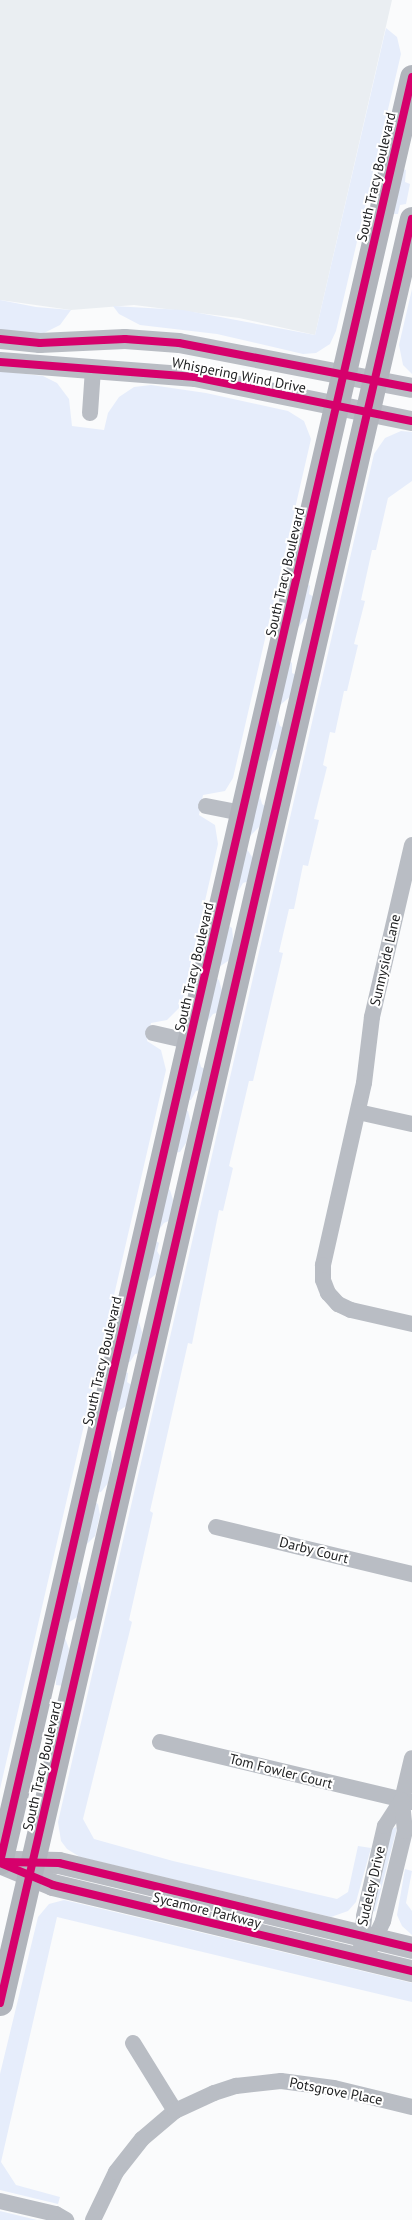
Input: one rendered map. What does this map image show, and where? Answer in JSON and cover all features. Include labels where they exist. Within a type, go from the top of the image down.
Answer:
[{"type":"main road","name":"South Tracy Boulevard","points":[[0,1862],[412,77]]},
{"type":"main road","name":"South Tracy Boulevard","points":[[0,2003],[412,220]]},
{"type":"main road","name":"Sycamore Parkway","points":[[0,1862],[31,1869],[53,1885],[412,1971]]},
{"type":"main road","name":"Sycamore Parkway","points":[[31,1869],[59,1863],[412,1948]]},
{"type":"street","name":"Whispering Wind Drive","points":[[0,340],[40,343],[116,339],[179,343],[412,388]]},
{"type":"street","name":"Whispering Wind Drive","points":[[0,362],[195,377],[412,421]]},
{"type":"street","points":[[90,413],[93,369]]},
{"type":"street","points":[[206,806],[242,814]]},
{"type":"street","name":"Sunnyside Lane","points":[[412,845],[406,898],[372,1017],[358,1112],[323,1265],[323,1280],[338,1304],[351,1310],[412,1324]]},
{"type":"street","points":[[153,1033],[189,1041]]},
{"type":"street","points":[[358,1112],[412,1124]]},
{"type":"street","name":"Darby Court","points":[[216,1527],[412,1574]]},
{"type":"street","name":"Tom Fowler Court","points":[[160,1742],[407,1801]]},
{"type":"street","name":"Sudeley Drive","points":[[362,1959],[368,1938],[383,1921],[405,1830],[412,1758]]},
{"type":"street","points":[[133,2043],[175,2111]]},
{"type":"street","name":"Potsgrove Place","points":[[93,2220],[106,2189],[129,2154],[157,2124],[175,2111],[194,2101],[236,2086],[281,2081],[325,2086],[412,2107]]},
{"type":"street","points":[[0,2201],[56,2214],[66,2220]]},
{"type":"shaded area","points":[[0,0],[392,0],[315,335],[239,318],[134,305],[71,310],[0,300]]},
{"type":"shaded area","points":[[386,28],[397,37],[401,54],[336,331],[330,344],[316,353],[303,354],[217,334],[140,325],[119,314],[113,306],[183,310],[315,335]]},
{"type":"shaded area","points":[[401,168],[406,170],[405,182],[410,184],[406,204],[400,205],[398,214],[393,214]]},
{"type":"shaded area","points":[[412,289],[412,374],[403,365],[399,345]]},
{"type":"shaded area","points":[[0,300],[36,307],[71,310],[60,325],[42,334],[0,331]]},
{"type":"shaded area","points":[[0,371],[43,376],[57,383],[69,399],[72,426],[104,430],[108,413],[119,397],[134,387],[151,385],[206,393],[288,411],[304,421],[311,439],[233,778],[225,791],[203,795],[199,815],[215,825],[218,844],[181,1006],[167,1020],[151,1023],[147,1041],[161,1050],[166,1070],[0,1789]]},
{"type":"shaded area","points":[[401,431],[412,432],[412,481],[388,498],[376,550],[372,550],[361,600],[365,601],[354,644],[358,645],[347,691],[344,691],[335,733],[330,732],[323,765],[327,767],[314,819],[319,820],[308,866],[303,865],[294,909],[289,909],[279,952],[283,953],[253,1081],[249,1081],[229,1166],[233,1168],[223,1211],[219,1210],[192,1344],[188,1343],[150,1511],[153,1513],[129,1620],[132,1622],[83,1819],[94,1839],[173,1861],[337,1899],[348,1892],[358,1846],[371,1848],[356,1902],[348,1911],[331,1917],[80,1857],[67,1849],[61,1841],[58,1822],[374,454],[385,438]]},
{"type":"shaded area","points":[[307,583],[310,586],[309,594],[314,597],[309,618],[305,619],[298,628],[295,627]]},
{"type":"shaded area","points":[[288,660],[292,663],[292,673],[296,675],[292,695],[279,706]]},
{"type":"shaded area","points":[[277,716],[280,726],[284,728],[279,749],[274,750],[270,760],[264,762]]},
{"type":"shaded area","points":[[259,793],[262,804],[266,807],[259,827],[249,837]]},
{"type":"shaded area","points":[[245,846],[254,860],[249,881],[243,883],[239,890],[234,890]]},
{"type":"shaded area","points":[[226,924],[232,928],[231,959],[219,967]]},
{"type":"shaded area","points":[[214,977],[219,980],[222,991],[219,1012],[213,1014],[207,1022]]},
{"type":"shaded area","points":[[198,1056],[201,1067],[205,1069],[200,1090],[196,1091],[191,1100],[186,1100]]},
{"type":"shaded area","points":[[184,1108],[188,1111],[191,1123],[186,1143],[180,1152],[173,1153]]},
{"type":"shaded area","points":[[165,1187],[170,1190],[173,1200],[171,1220],[164,1223],[158,1231]]},
{"type":"shaded area","points":[[153,1239],[159,1243],[157,1251],[160,1256],[156,1274],[146,1282]]},
{"type":"shaded area","points":[[138,1319],[142,1332],[140,1353],[135,1354],[130,1362],[125,1362]]},
{"type":"shaded area","points":[[123,1371],[128,1373],[127,1382],[133,1386],[126,1406],[113,1415]]},
{"type":"shaded area","points":[[105,1448],[111,1451],[112,1463],[108,1483],[101,1492],[95,1493]]},
{"type":"shaded area","points":[[93,1501],[98,1504],[100,1515],[95,1536],[86,1545]]},
{"type":"shaded area","points":[[75,1579],[80,1583],[82,1593],[80,1615],[68,1623]]},
{"type":"shaded area","points":[[64,1635],[69,1649],[64,1686],[56,1685],[57,1660]]},
{"type":"shaded area","points":[[396,1827],[375,1912],[373,1909],[392,1829]]},
{"type":"shaded area","points":[[405,1869],[412,1871],[406,1903],[412,1911],[412,1935],[402,1926],[397,1915]]},
{"type":"shaded area","points":[[64,1900],[412,1983],[412,2002],[57,1917],[1,2162],[16,2185],[60,2197],[58,2204],[0,2190],[0,2074],[38,1917],[49,1904]]},
{"type":"shaded area","points":[[0,2211],[37,2220],[0,2220]]},
{"type":"cycle path","points":[[0,1862],[412,77]]},
{"type":"cycle path","points":[[0,2003],[412,219]]},
{"type":"cycle path","points":[[0,339],[40,343],[125,339],[179,343],[412,388]]},
{"type":"cycle path","points":[[0,362],[195,377],[412,421]]},
{"type":"cycle path","points":[[2,1862],[59,1863],[412,1948]]},
{"type":"cycle path","points":[[0,1863],[53,1885],[412,1971]]}]
